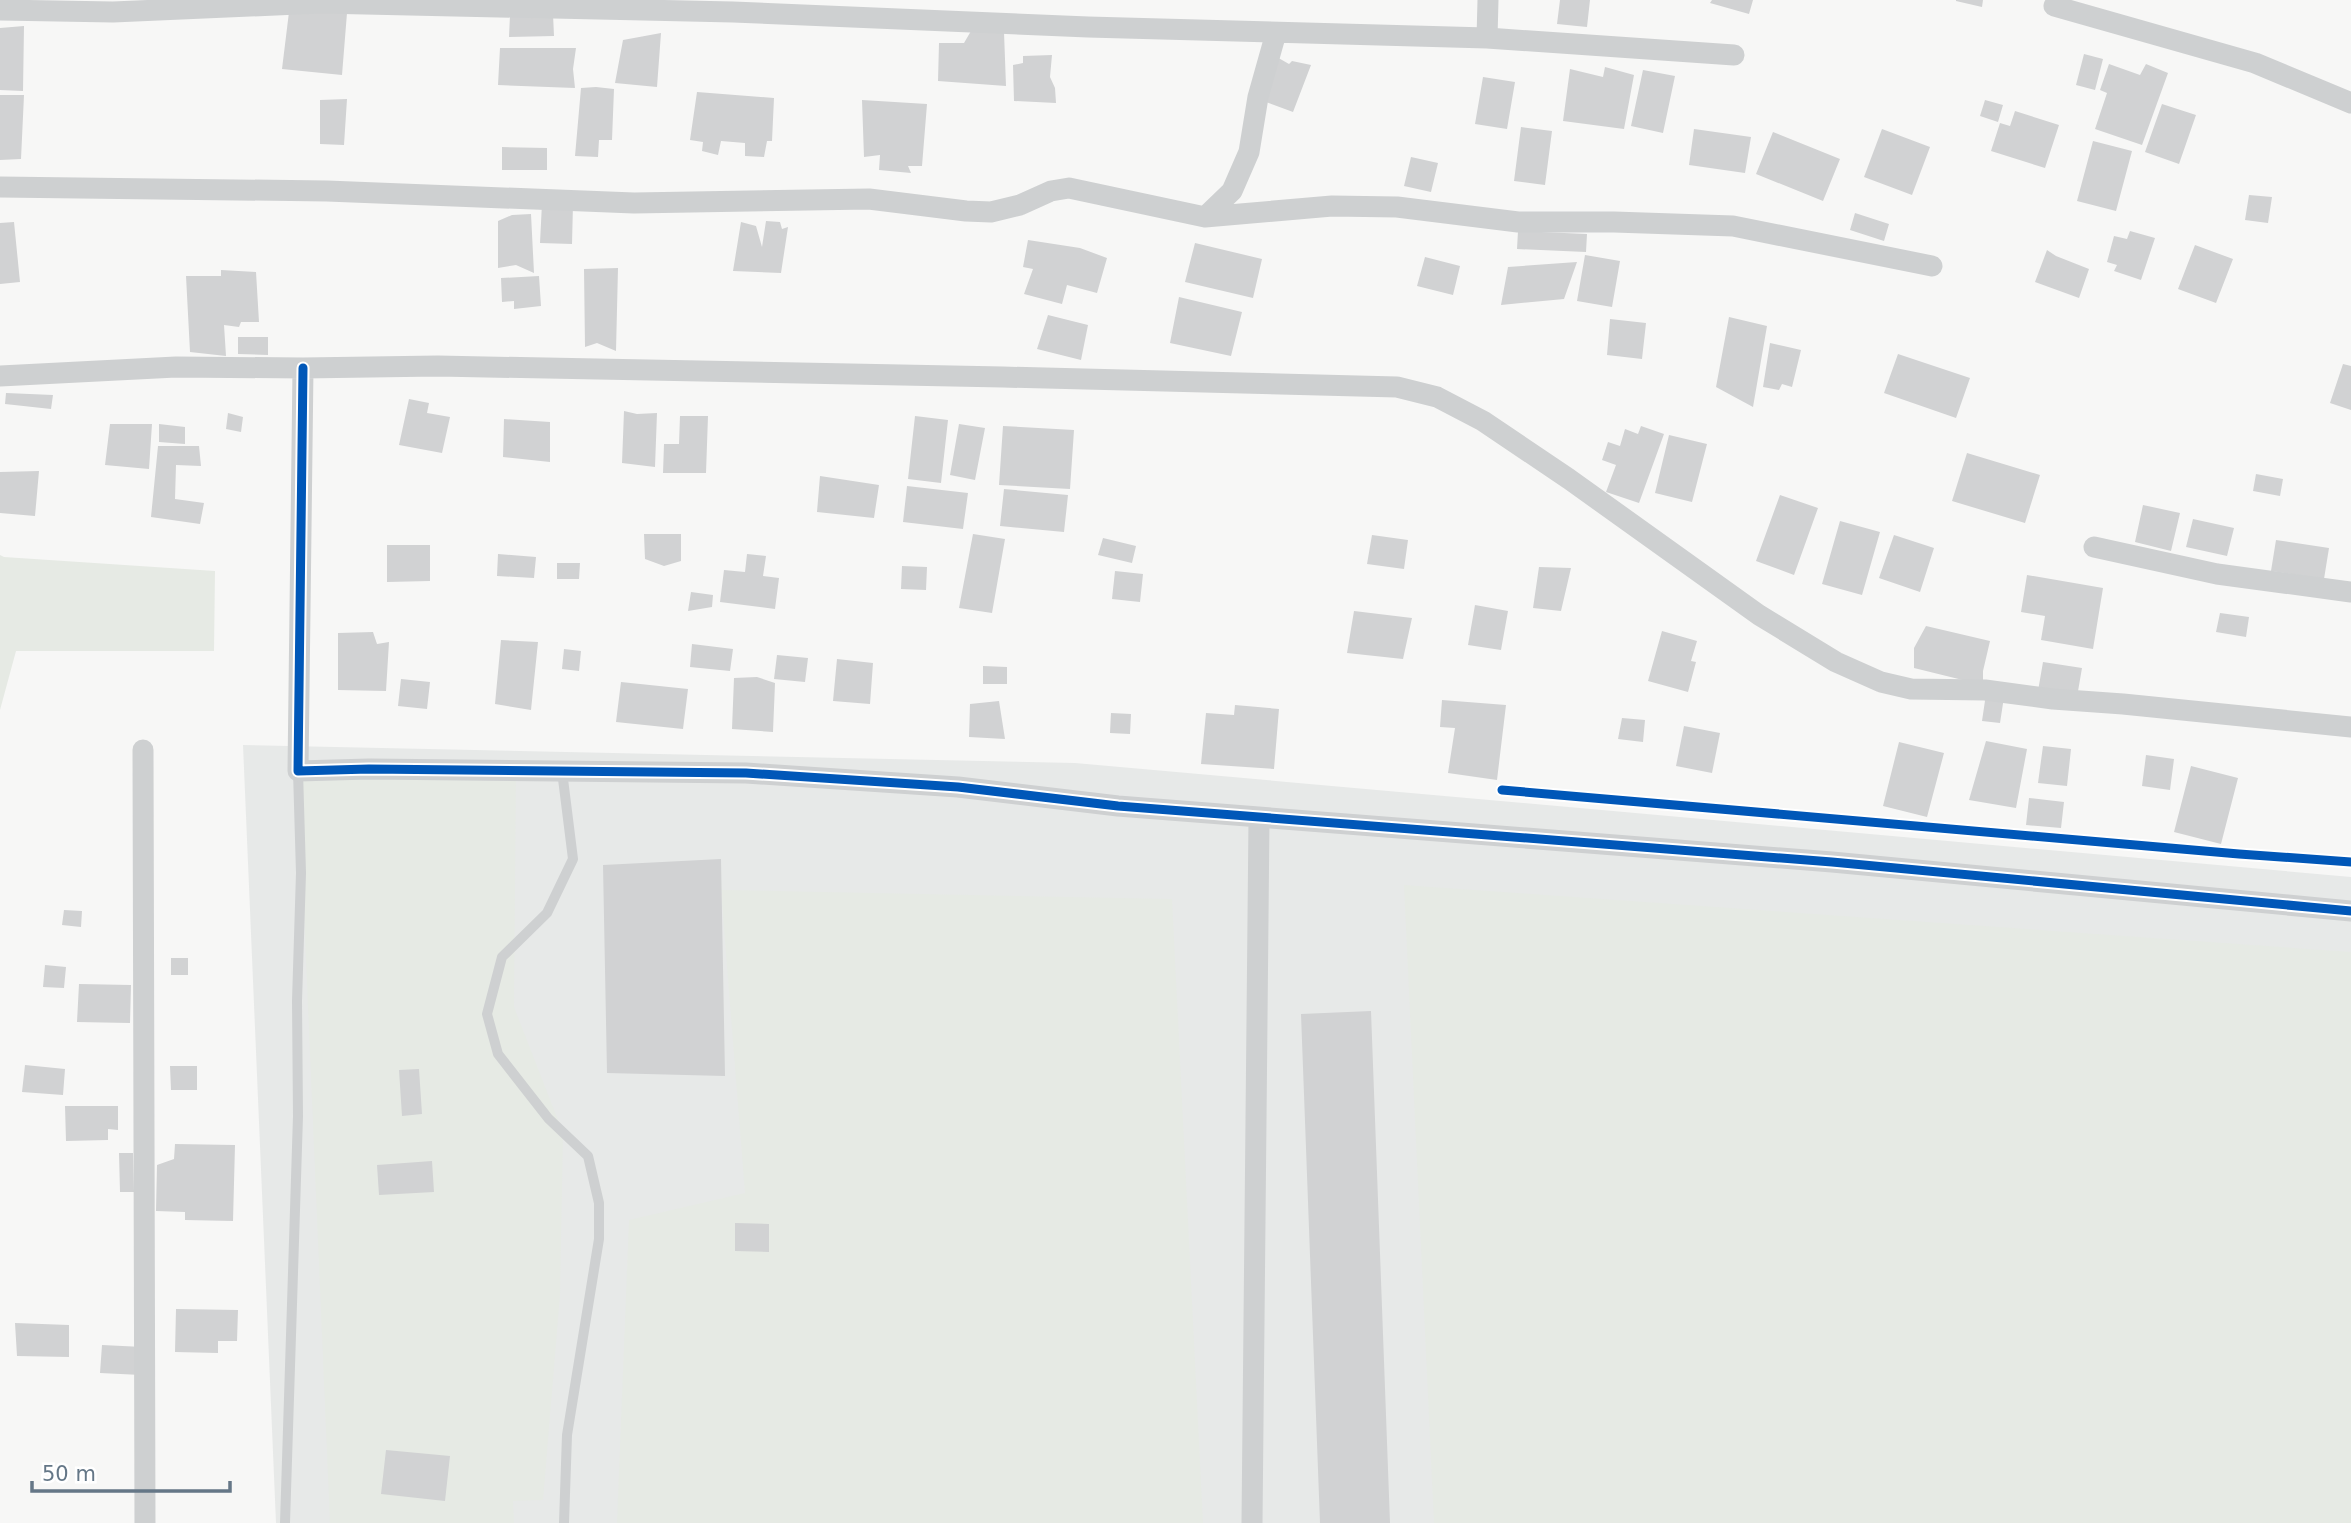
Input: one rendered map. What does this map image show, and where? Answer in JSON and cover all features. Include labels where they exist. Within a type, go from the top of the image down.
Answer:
[{"type":"street","points":[[1487,38],[1488,0]]},
{"type":"street","points":[[0,10],[320,3],[733,12],[1075,27],[1487,38],[1734,55]]},
{"type":"street","points":[[2054,6],[2255,63],[2351,103]]},
{"type":"street","points":[[1205,218],[1232,191],[1249,152],[1258,97],[1276,33]]},
{"type":"street","points":[[0,187],[327,191],[634,203],[869,199],[991,212],[1020,205],[1051,191],[1069,188],[1205,218],[1332,206],[1397,206],[1518,222],[1733,226],[1932,267]]},
{"type":"street","points":[[0,376],[176,367],[438,366],[1397,387],[1437,397],[1483,421],[1759,615],[1836,662],[1881,682],[1911,689],[1985,690],[2053,699],[2351,727]]},
{"type":"street","points":[[303,368],[298,771],[369,769],[746,773],[799,776],[958,787],[1118,806],[1259,818],[1819,861],[2351,911]]},
{"type":"street","points":[[2094,547],[2217,574],[2351,592]]},
{"type":"street","points":[[143,750],[145,1523]]},
{"type":"street","points":[[1252,1523],[1259,818]]},
{"type":"lane","points":[[285,1523],[298,1116],[297,1001],[301,873],[298,771]]},
{"type":"lane","points":[[562,771],[573,859],[547,913],[502,957],[487,1014],[498,1054],[548,1118],[588,1156],[599,1203],[599,1239],[567,1435],[564,1523]]},
{"type":"shaded area","points":[[0,555],[215,571],[214,651],[16,651],[0,710]]},
{"type":"shaded area","points":[[243,745],[1075,763],[2351,877],[2351,1523],[276,1523]]},
{"type":"shaded area","points":[[516,770],[514,1007],[563,1133],[560,1295],[543,1500],[513,1501],[514,1523],[330,1523],[298,771]]},
{"type":"shaded area","points":[[1404,885],[2351,952],[2351,1523],[1434,1523]]},
{"type":"shaded area","points":[[721,890],[1172,899],[1203,1523],[617,1523],[629,1220],[745,1193]]},
{"type":"building","points":[[1560,0],[1590,0],[1587,27],[1557,24]]},
{"type":"building","points":[[1712,0],[1753,0],[1749,14],[1710,3]]},
{"type":"building","points":[[1956,0],[1983,0],[1982,7]]},
{"type":"building","points":[[289,12],[347,13],[342,75],[282,69]]},
{"type":"building","points":[[553,14],[554,36],[509,37],[510,15]]},
{"type":"building","points":[[24,26],[23,91],[0,90],[0,28]]},
{"type":"building","points":[[971,31],[1004,32],[1006,86],[938,81],[939,43],[964,43]]},
{"type":"building","points":[[661,33],[657,87],[615,83],[623,40]]},
{"type":"building","points":[[500,48],[576,48],[573,69],[575,88],[498,85]]},
{"type":"building","points":[[2084,54],[2103,59],[2095,90],[2076,85]]},
{"type":"building","points":[[1052,55],[1050,77],[1055,88],[1056,103],[1014,101],[1013,65],[1023,63],[1023,56]]},
{"type":"building","points":[[1275,56],[1289,64],[1292,61],[1311,65],[1293,112],[1261,100]]},
{"type":"building","points":[[2109,64],[2140,75],[2146,64],[2168,73],[2142,145],[2095,129],[2107,93],[2100,90]]},
{"type":"building","points":[[1605,67],[1634,75],[1624,129],[1563,121],[1570,69],[1603,77]]},
{"type":"building","points":[[1643,70],[1675,76],[1663,133],[1631,126]]},
{"type":"building","points":[[1483,77],[1515,82],[1507,129],[1475,124]]},
{"type":"building","points":[[581,88],[614,89],[612,140],[599,140],[598,157],[575,156]]},
{"type":"building","points":[[697,92],[774,98],[772,141],[767,141],[764,157],[745,156],[745,143],[721,141],[718,155],[702,151],[703,142],[690,140]]},
{"type":"building","points":[[0,95],[24,95],[21,159],[0,160]]},
{"type":"building","points":[[347,99],[344,145],[320,144],[320,100]]},
{"type":"building","points":[[862,100],[927,104],[922,166],[908,166],[911,173],[879,170],[880,155],[864,157]]},
{"type":"building","points":[[1985,100],[2003,105],[1998,122],[1980,116]]},
{"type":"building","points":[[2162,104],[2196,115],[2179,164],[2145,152]]},
{"type":"building","points":[[2015,111],[2059,125],[2045,168],[1991,151],[2000,123],[2010,126]]},
{"type":"building","points":[[1521,127],[1552,131],[1545,185],[1514,181]]},
{"type":"building","points":[[1694,129],[1751,137],[1745,173],[1689,165]]},
{"type":"building","points":[[1882,129],[1930,147],[1912,195],[1864,177]]},
{"type":"building","points":[[1773,132],[1840,159],[1823,201],[1756,174]]},
{"type":"building","points":[[2093,141],[2132,151],[2116,211],[2077,201]]},
{"type":"building","points":[[502,147],[547,148],[547,170],[502,170]]},
{"type":"building","points":[[1411,157],[1438,163],[1431,192],[1404,186]]},
{"type":"building","points":[[2249,195],[2272,197],[2268,223],[2245,220]]},
{"type":"building","points":[[542,203],[573,204],[572,244],[540,243]]},
{"type":"building","points":[[1855,213],[1889,224],[1884,241],[1850,230]]},
{"type":"building","points":[[531,214],[534,273],[516,265],[498,268],[498,221],[512,215]]},
{"type":"building","points":[[766,221],[780,222],[782,229],[788,227],[781,273],[733,271],[741,222],[756,226],[762,247]]},
{"type":"building","points":[[14,222],[20,282],[0,284],[0,223]]},
{"type":"building","points":[[1518,231],[1587,234],[1586,252],[1517,249]]},
{"type":"building","points":[[2130,231],[2155,238],[2141,280],[2114,271],[2117,265],[2107,262],[2114,236],[2127,239]]},
{"type":"building","points":[[1028,240],[1080,248],[1107,258],[1097,293],[1067,285],[1062,304],[1024,294],[1033,269],[1023,267]]},
{"type":"building","points":[[1195,243],[1262,259],[1253,298],[1185,282]]},
{"type":"building","points":[[2195,245],[2233,259],[2216,303],[2178,289]]},
{"type":"building","points":[[2047,250],[2089,269],[2079,298],[2035,282]]},
{"type":"building","points":[[1585,255],[1620,261],[1612,307],[1577,301]]},
{"type":"building","points":[[1425,257],[1460,266],[1453,295],[1417,286]]},
{"type":"building","points":[[1577,262],[1564,299],[1501,305],[1508,267]]},
{"type":"building","points":[[618,268],[616,351],[597,343],[585,347],[584,269]]},
{"type":"building","points":[[221,270],[256,272],[259,322],[241,322],[239,327],[224,325],[226,356],[190,352],[186,276],[221,276]]},
{"type":"building","points":[[539,276],[541,306],[514,309],[514,301],[502,302],[501,278]]},
{"type":"building","points":[[1179,297],[1242,312],[1231,356],[1170,343]]},
{"type":"building","points":[[1048,315],[1088,325],[1081,360],[1037,349]]},
{"type":"building","points":[[1729,317],[1767,326],[1753,407],[1716,387]]},
{"type":"building","points":[[1610,319],[1646,323],[1642,359],[1607,355]]},
{"type":"building","points":[[238,337],[268,337],[268,355],[238,354]]},
{"type":"building","points":[[1770,343],[1801,350],[1792,387],[1782,384],[1779,390],[1763,387]]},
{"type":"building","points":[[1898,354],[1970,378],[1956,418],[1884,393]]},
{"type":"building","points":[[2343,364],[2351,366],[2351,410],[2330,403]]},
{"type":"building","points":[[6,393],[53,395],[51,409],[5,404]]},
{"type":"building","points":[[409,399],[429,403],[427,413],[450,417],[442,453],[399,445]]},
{"type":"building","points":[[624,411],[637,414],[657,413],[655,467],[622,463]]},
{"type":"building","points":[[228,413],[243,417],[241,432],[226,429]]},
{"type":"building","points":[[680,416],[708,416],[706,473],[663,473],[664,444],[679,444]]},
{"type":"building","points":[[915,416],[948,420],[941,483],[908,479]]},
{"type":"building","points":[[504,419],[550,422],[550,462],[503,457]]},
{"type":"building","points":[[110,424],[152,424],[149,469],[105,465]]},
{"type":"building","points":[[159,424],[185,427],[185,444],[159,442]]},
{"type":"building","points":[[959,424],[985,428],[975,480],[950,475]]},
{"type":"building","points":[[1003,426],[1074,430],[1070,489],[999,485]]},
{"type":"building","points":[[1641,426],[1664,434],[1639,503],[1606,492],[1616,465],[1602,460],[1608,442],[1620,446],[1625,429],[1638,434]]},
{"type":"building","points":[[1669,435],[1707,444],[1692,502],[1655,493]]},
{"type":"building","points":[[158,446],[199,446],[201,466],[176,465],[175,499],[204,503],[200,524],[151,517]]},
{"type":"building","points":[[1967,453],[2040,475],[2025,523],[1952,501]]},
{"type":"building","points":[[39,471],[35,516],[0,513],[0,472]]},
{"type":"building","points":[[2256,474],[2283,479],[2280,496],[2253,491]]},
{"type":"building","points":[[820,476],[879,485],[874,518],[817,512]]},
{"type":"building","points":[[907,486],[968,493],[963,529],[903,522]]},
{"type":"building","points":[[1004,489],[1068,495],[1064,532],[1000,526]]},
{"type":"building","points":[[1780,495],[1818,508],[1794,575],[1756,561]]},
{"type":"building","points":[[2143,505],[2180,513],[2171,551],[2135,542]]},
{"type":"building","points":[[2193,519],[2234,528],[2227,556],[2186,547]]},
{"type":"building","points":[[1840,521],[1880,532],[1862,595],[1822,584]]},
{"type":"building","points":[[644,534],[681,534],[681,561],[664,566],[645,559]]},
{"type":"building","points":[[973,534],[1005,539],[992,613],[959,608]]},
{"type":"building","points":[[1372,535],[1408,540],[1404,569],[1367,564]]},
{"type":"building","points":[[1894,535],[1934,548],[1920,592],[1879,578]]},
{"type":"building","points":[[1103,538],[1136,546],[1132,563],[1098,555]]},
{"type":"building","points":[[2276,540],[2329,548],[2324,579],[2271,571]]},
{"type":"building","points":[[387,545],[430,545],[430,581],[387,582]]},
{"type":"building","points":[[498,554],[536,557],[534,578],[497,576]]},
{"type":"building","points":[[747,554],[766,556],[763,576],[779,578],[775,609],[720,602],[724,570],[745,572]]},
{"type":"building","points":[[557,563],[580,563],[579,579],[557,579]]},
{"type":"building","points":[[902,566],[927,567],[926,590],[901,589]]},
{"type":"building","points":[[1539,567],[1571,568],[1561,611],[1533,608]]},
{"type":"building","points":[[1115,571],[1143,574],[1140,602],[1112,599]]},
{"type":"building","points":[[2027,575],[2103,588],[2093,649],[2041,640],[2045,616],[2021,612]]},
{"type":"building","points":[[691,592],[713,595],[712,607],[688,611]]},
{"type":"building","points":[[1475,605],[1508,611],[1501,650],[1468,645]]},
{"type":"building","points":[[1354,611],[1412,618],[1403,659],[1347,653]]},
{"type":"building","points":[[2220,613],[2249,617],[2246,637],[2216,632]]},
{"type":"building","points":[[1926,626],[1990,641],[1983,671],[1983,685],[1914,668],[1914,648]]},
{"type":"building","points":[[1662,631],[1697,641],[1691,661],[1696,662],[1688,692],[1648,681]]},
{"type":"building","points":[[373,632],[377,644],[389,642],[386,691],[338,690],[338,633]]},
{"type":"building","points":[[501,640],[538,642],[531,710],[495,704]]},
{"type":"building","points":[[692,644],[733,649],[730,671],[690,667]]},
{"type":"building","points":[[564,649],[581,651],[579,671],[562,669]]},
{"type":"building","points":[[777,655],[808,658],[805,682],[774,679]]},
{"type":"building","points":[[837,659],[873,663],[870,704],[833,701]]},
{"type":"building","points":[[2043,662],[2082,668],[2077,697],[2038,691]]},
{"type":"building","points":[[983,666],[1007,667],[1007,684],[983,684]]},
{"type":"building","points":[[757,677],[775,683],[773,732],[732,729],[734,678]]},
{"type":"building","points":[[401,679],[430,682],[427,709],[398,706]]},
{"type":"building","points":[[621,682],[688,689],[683,729],[616,722]]},
{"type":"building","points":[[1986,694],[2004,697],[2000,723],[1982,721]]},
{"type":"building","points":[[1442,700],[1506,705],[1497,780],[1448,773],[1455,728],[1440,727]]},
{"type":"building","points":[[999,701],[1005,739],[969,737],[970,704]]},
{"type":"building","points":[[1235,705],[1279,709],[1274,769],[1201,764],[1206,713],[1234,715]]},
{"type":"building","points":[[1111,713],[1131,714],[1130,734],[1110,733]]},
{"type":"building","points":[[1622,718],[1645,720],[1643,742],[1618,739]]},
{"type":"building","points":[[1684,726],[1720,733],[1712,773],[1676,766]]},
{"type":"building","points":[[1986,741],[2027,749],[2016,808],[1969,800]]},
{"type":"building","points":[[1899,742],[1944,753],[1927,817],[1883,806]]},
{"type":"building","points":[[2043,746],[2071,749],[2067,786],[2038,783]]},
{"type":"building","points":[[2146,755],[2174,759],[2170,790],[2142,786]]},
{"type":"building","points":[[2191,766],[2238,778],[2221,844],[2174,832]]},
{"type":"building","points":[[2029,798],[2064,802],[2061,828],[2026,825]]},
{"type":"building","points":[[721,859],[725,1076],[607,1073],[603,865]]},
{"type":"building","points":[[64,910],[82,911],[81,927],[62,925]]},
{"type":"building","points":[[171,958],[188,958],[188,975],[171,975]]},
{"type":"building","points":[[45,965],[66,967],[64,988],[43,987]]},
{"type":"building","points":[[79,984],[131,985],[130,1023],[77,1022]]},
{"type":"building","points":[[1371,1011],[1390,1523],[1320,1523],[1301,1014]]},
{"type":"building","points":[[25,1065],[65,1069],[63,1095],[22,1092]]},
{"type":"building","points":[[170,1066],[197,1066],[197,1090],[171,1090]]},
{"type":"building","points":[[419,1069],[422,1114],[402,1116],[399,1070]]},
{"type":"building","points":[[65,1106],[118,1106],[118,1130],[108,1129],[108,1140],[66,1141]]},
{"type":"building","points":[[175,1144],[235,1145],[233,1221],[185,1220],[185,1212],[156,1211],[157,1165],[174,1159]]},
{"type":"building","points":[[119,1153],[133,1153],[134,1192],[120,1192]]},
{"type":"building","points":[[432,1161],[434,1192],[379,1195],[377,1165]]},
{"type":"building","points":[[735,1223],[769,1224],[769,1252],[735,1251]]},
{"type":"building","points":[[176,1309],[238,1310],[237,1341],[218,1341],[218,1353],[175,1352]]},
{"type":"building","points":[[15,1323],[69,1325],[69,1357],[17,1356]]},
{"type":"building","points":[[102,1345],[143,1347],[141,1375],[100,1373]]},
{"type":"building","points":[[386,1450],[450,1456],[445,1501],[381,1494]]},
{"type":"cycle path","points":[[303,368],[298,771],[369,769],[746,773],[958,787],[1118,806],[1832,862],[2351,911]]},
{"type":"cycle path","points":[[1502,790],[2351,862]]}]
